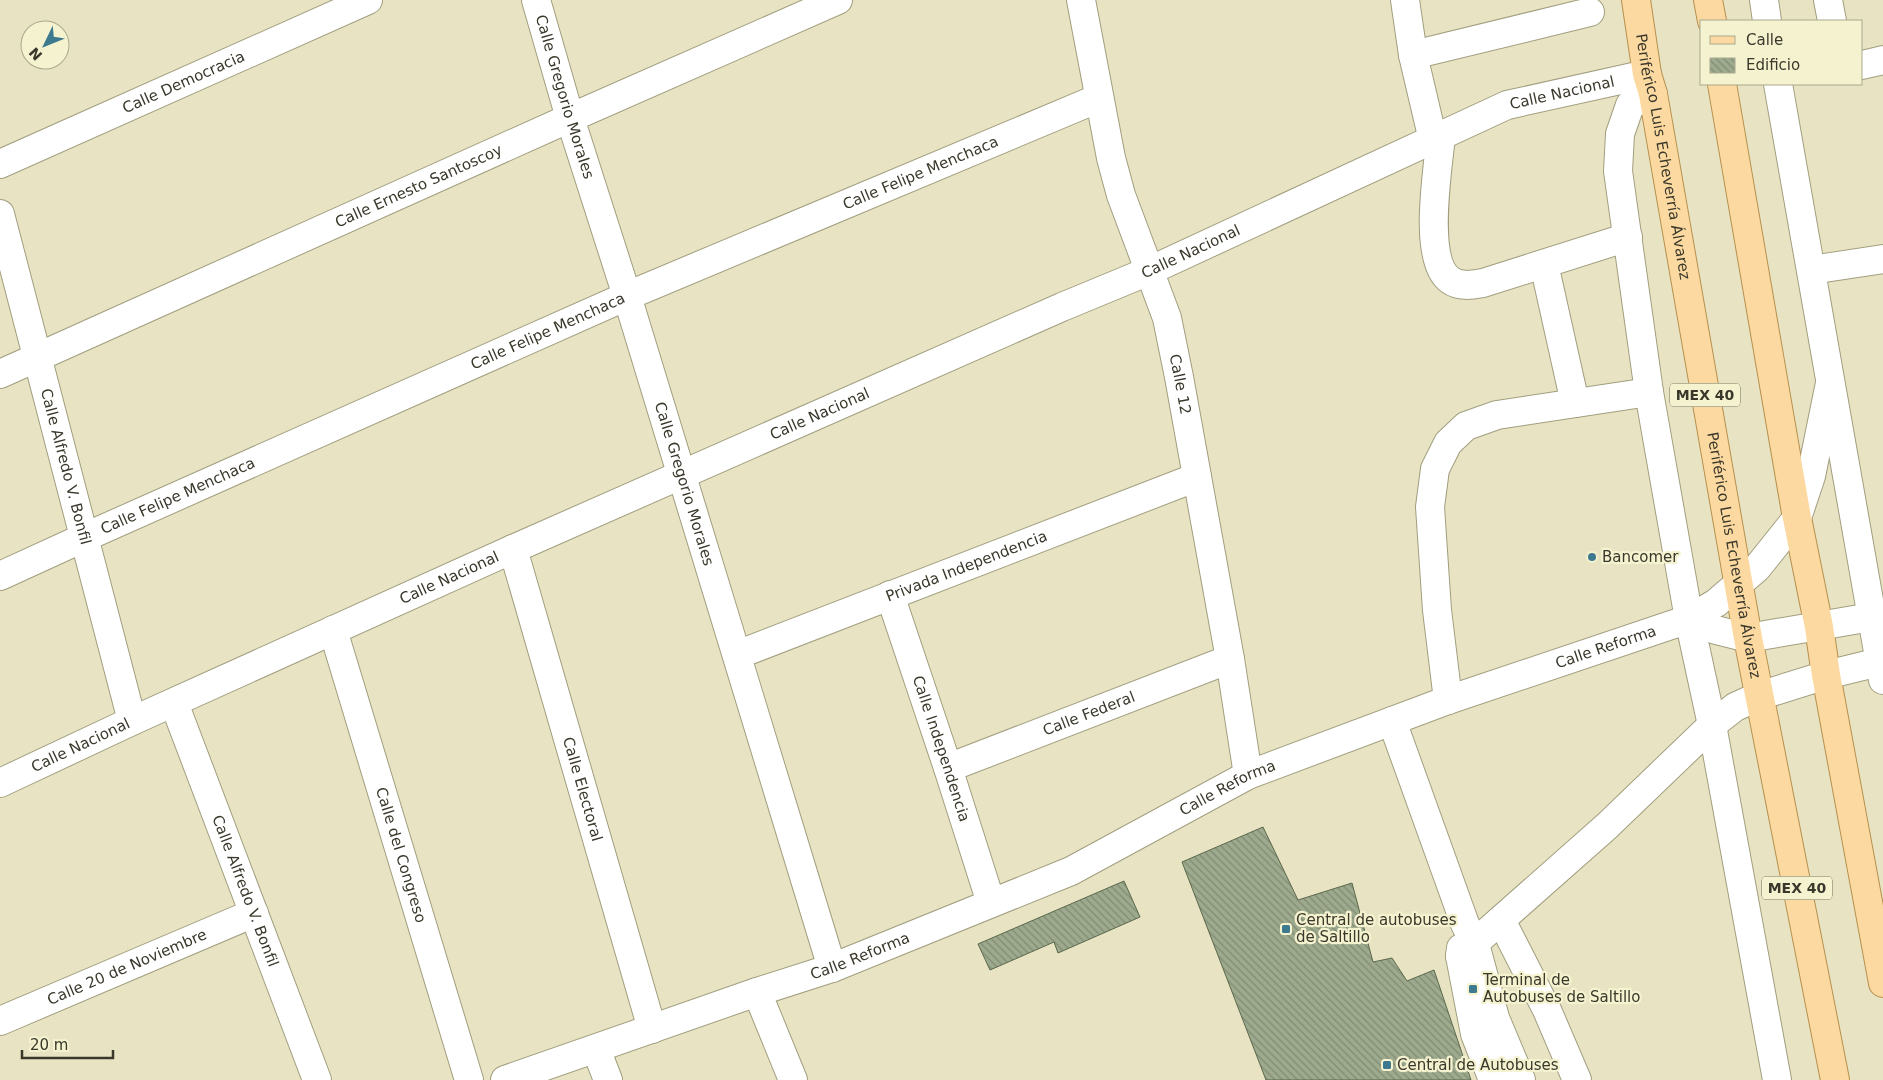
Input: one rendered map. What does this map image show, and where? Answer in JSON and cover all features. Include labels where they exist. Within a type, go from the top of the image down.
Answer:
[{"type":"main road","name":"Periférico Luis Echeverría Álvarez","points":[[1636,0],[1738,584],[1835,1080]]},
{"type":"main road","points":[[1722,85],[1797,518],[1819,627],[1826,675],[1883,983]]},
{"type":"street","name":"Calle Democracia","points":[[0,164],[368,0]]},
{"type":"street","name":"Calle Gregorio Morales","points":[[536,0],[570,118],[627,296],[832,968]]},
{"type":"street","name":"Calle Ernesto Santoscoy","points":[[0,374],[838,0]]},
{"type":"street","name":"Calle 12","points":[[1081,0],[1121,195],[1166,318],[1179,377],[1230,659],[1248,775]]},
{"type":"street","points":[[1405,0],[1413,56],[1437,138],[1433,234],[1436,258],[1442,272],[1450,280],[1466,286],[1483,283],[1628,237]]},
{"type":"street","points":[[1764,0],[1767,20]]},
{"type":"street","points":[[1828,0],[1832,20]]},
{"type":"street","points":[[1413,56],[1590,12]]},
{"type":"street","points":[[1863,65],[1883,60]]},
{"type":"street","points":[[1650,84],[1630,105],[1620,134],[1618,171],[1649,392],[1689,618],[1712,725],[1776,1080]]},
{"type":"street","name":"Calle Nacional","points":[[0,783],[132,721],[513,549],[1062,307],[1149,271],[1507,105],[1650,84]]},
{"type":"street","points":[[1467,941],[1501,920],[1607,826],[1712,725],[1735,707],[1759,696],[1826,675],[1882,667],[1877,616],[1830,383],[1778,85]]},
{"type":"street","name":"Calle Felipe Menchaca","points":[[0,576],[627,296],[1100,98]]},
{"type":"street","name":"Calle Alfredo V. Bonfil","points":[[0,214],[132,721]]},
{"type":"street","points":[[1811,270],[1883,259]]},
{"type":"street","points":[[1544,264],[1575,403]]},
{"type":"street","name":"Calle Reforma","points":[[505,1080],[757,992],[832,968],[1071,871],[1248,775],[1448,700],[1689,618],[1716,603],[1756,568],[1797,518],[1812,476],[1830,383]]},
{"type":"street","points":[[1448,700],[1437,610],[1430,507],[1435,469],[1448,443],[1466,426],[1497,415],[1649,392]]},
{"type":"street","name":"Privada Independencia","points":[[737,655],[1196,477]]},
{"type":"street","name":"Calle Electoral","points":[[513,549],[652,1029]]},
{"type":"street","name":"Calle Independencia","points":[[890,595],[991,903]]},
{"type":"street","points":[[1689,618],[1716,630],[1748,638],[1877,616]]},
{"type":"street","name":"Calle del Congreso","points":[[333,630],[468,1080]]},
{"type":"street","name":"Calle Federal","points":[[948,768],[1230,659]]},
{"type":"street","name":"Calle Alfredo V. Bonfil","points":[[174,703],[317,1080]]},
{"type":"street","points":[[1392,721],[1467,941],[1495,1018],[1521,1080]]},
{"type":"street","name":"Calle 20 de Noviembre","points":[[0,1021],[254,914]]},
{"type":"street","points":[[1501,920],[1547,1010],[1577,1080]]},
{"type":"street","points":[[1467,941],[1475,1034],[1493,1080]]},
{"type":"street","points":[[757,992],[792,1080]]},
{"type":"street","points":[[596,1049],[608,1080]]},
{"type":"building","name":"Central de autobuses de Saltillo","points":[[1263,827],[1298,900],[1352,883],[1373,962],[1392,958],[1407,981],[1434,970],[1471,1080],[1266,1080],[1182,862]]},
{"type":"building","points":[[1124,881],[1140,917],[1058,953],[1054,942],[990,970],[978,944]]},
{"type":"place","name":"Bancomer","points":[[1592,557]]},
{"type":"place","name":"Central de autobuses de Saltillo","points":[[1286,929]]},
{"type":"place","name":"Terminal de Autobuses de Saltillo","points":[[1473,989]]},
{"type":"place","name":"Central de Autobuses","points":[[1387,1065]]}]
